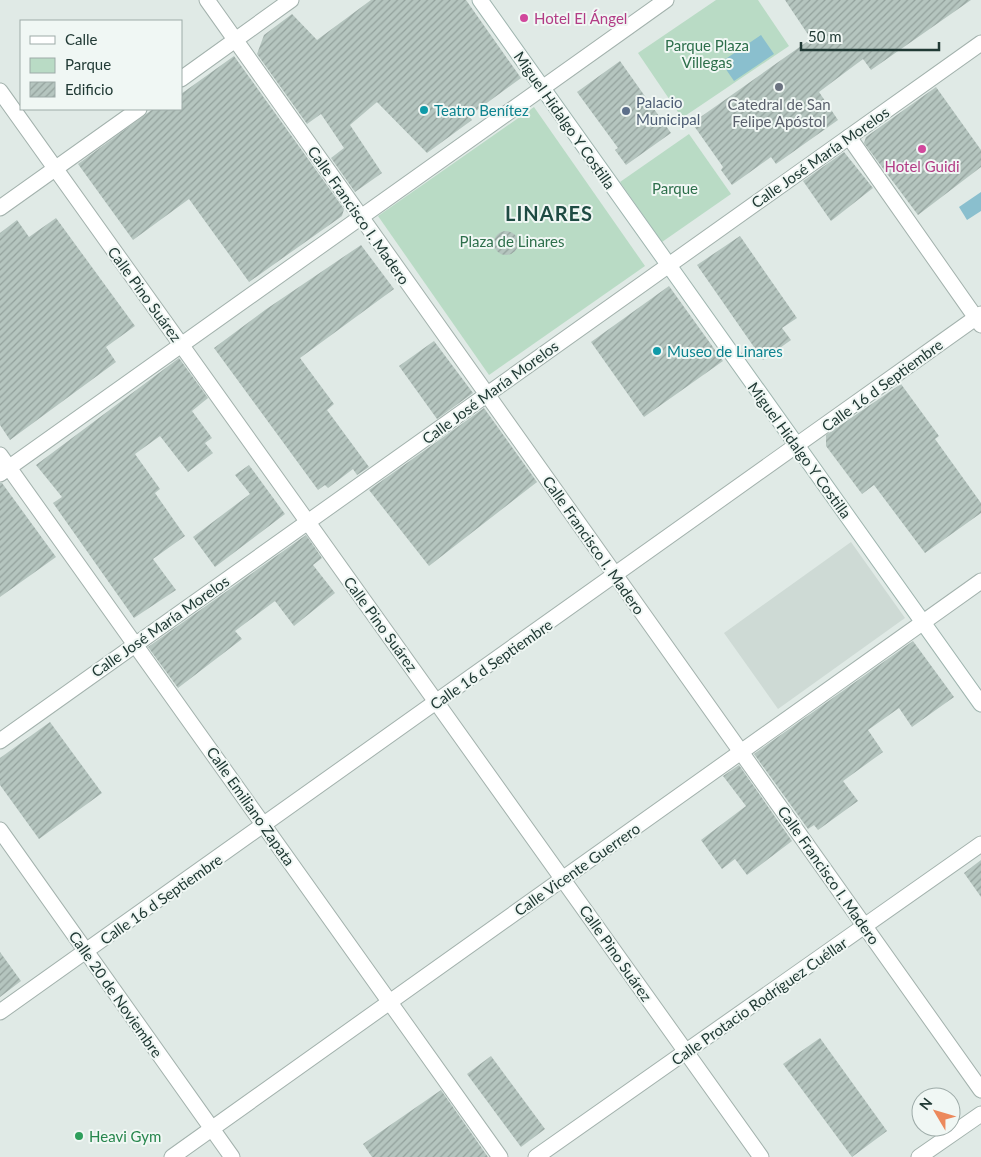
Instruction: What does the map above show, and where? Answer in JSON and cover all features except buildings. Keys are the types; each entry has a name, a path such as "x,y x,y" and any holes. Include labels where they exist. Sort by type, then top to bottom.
{"street":[{"name":"Calle Francisco I. Madero","path":"207,0 981,1090"},
{"path":"182,78 291,0"},
{"name":"Miguel Hidalgo Y Costilla","path":"480,0 981,704"},
{"path":"3,465 182,345 666,0"},
{"name":"Calle José María Morelos","path":"0,741 981,43"},
{"name":"Calle Pino Suárez","path":"0,91 761,1157"},
{"path":"0,208 138,110"},
{"path":"849,137 979,319"},
{"name":"Calle 16 d Septiembre","path":"0,1012 979,319"},
{"name":"Calle Emiliano Zapata","path":"3,465 265,825 389,1003 500,1157"},
{"name":"Calle Vicente Guerrero","path":"172,1157 981,581"},
{"name":"Calle 20 de Noviembre","path":"0,830 232,1157"},
{"name":"Calle Protacio Rodríguez Cuéllar","path":"536,1157 981,844"},
{"path":"920,1157 981,1114"}],"shaded area":[{"path":"851,542 905,618 778,709 724,633"}],"green space":[{"name":"Parque Plaza Villegas","path":"716,0 758,0 789,46 682,118 638,53"},
{"name":"Plaza de Linares","path":"534,107 645,266 489,375 378,216"},
{"name":"Parque","path":"689,134 731,194 662,242 620,182"}],"water":[{"path":"761,35 774,54 734,81 721,62"},
{"path":"981,192 981,211 967,220 959,207"}],"place":[{"name":"Hotel El Ángel","path":"524,18"},
{"name":"Catedral de San Felipe Apóstol","path":"779,87"},
{"name":"Teatro Benítez","path":"424,110"},
{"name":"Palacio Municipal","path":"626,111"},
{"name":"Hotel Guidi","path":"922,149"},
{"name":"Museo de Linares","path":"657,351"},
{"name":"Heavi Gym","path":"79,1136"}],"district":[{"name":"LINARES","path":"549,213"}]}
